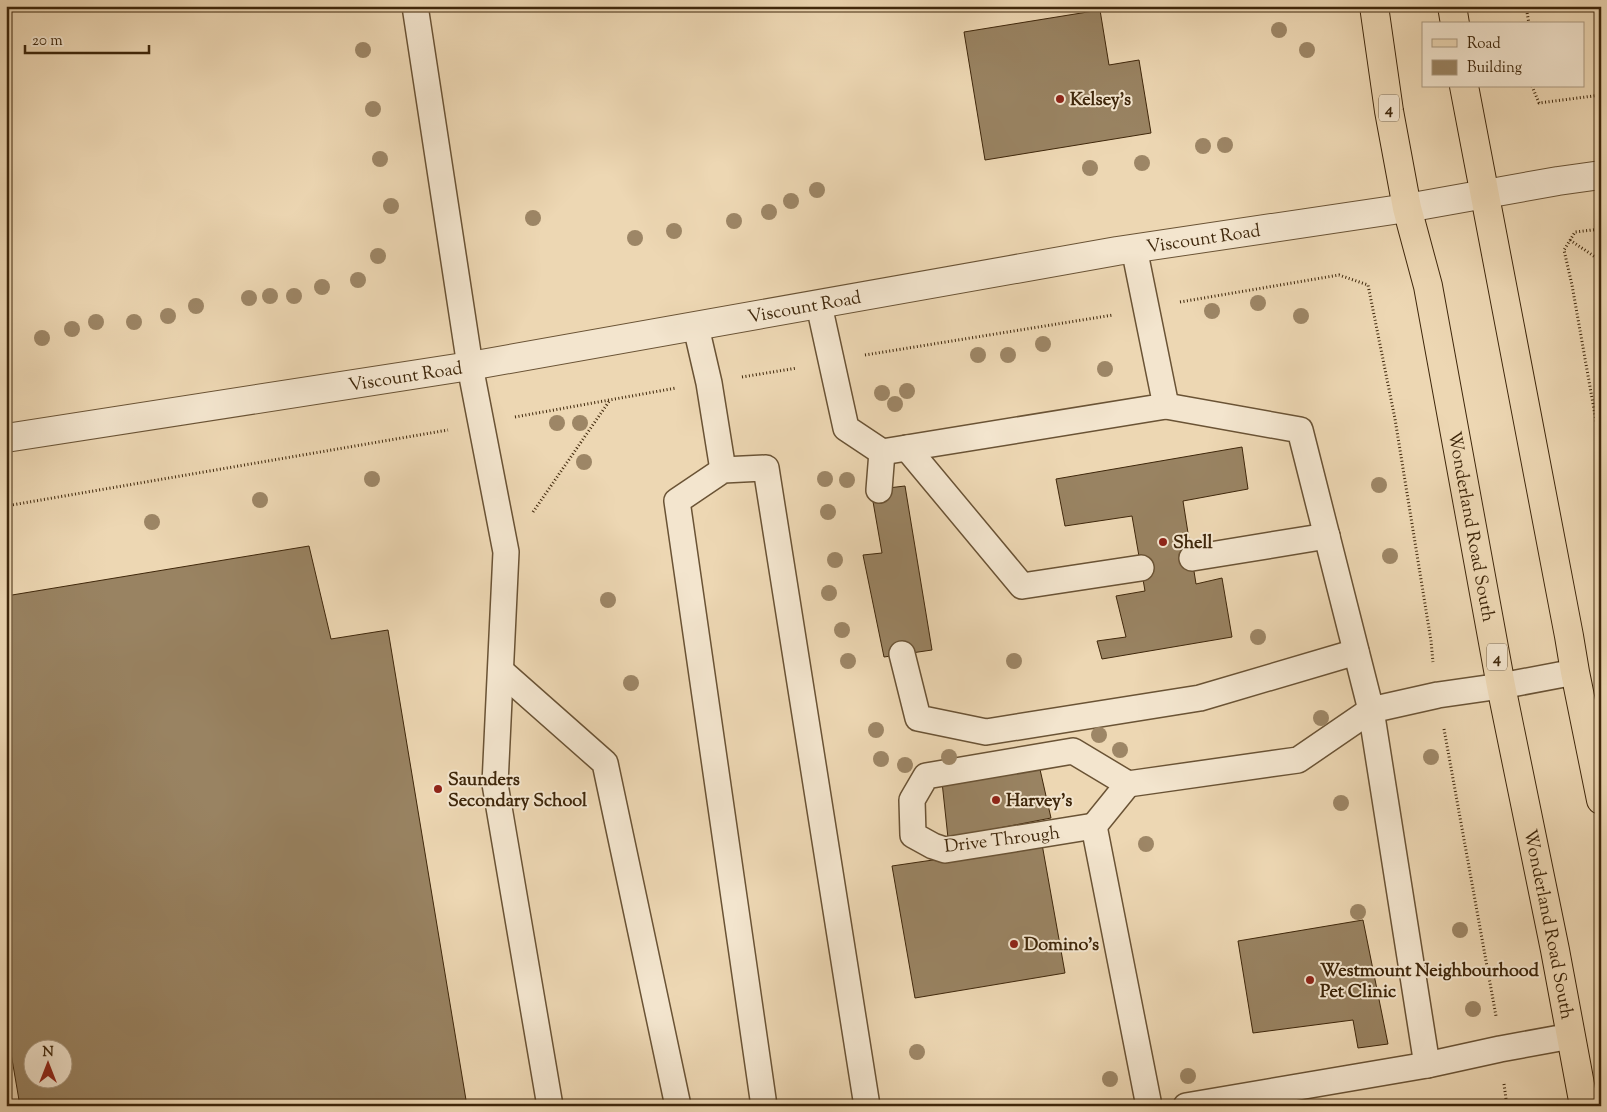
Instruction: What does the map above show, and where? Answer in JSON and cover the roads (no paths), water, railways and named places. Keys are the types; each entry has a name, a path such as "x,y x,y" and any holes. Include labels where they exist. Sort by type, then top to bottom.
{"main road":[{"name":"Wonderland Road South","path":"1374,6 1389,111 1407,208 1428,286 1501,686 1555,950 1584,1106"},
{"path":"1452,6 1455,22"},
{"path":"1464,88 1601,800"}],"street":[{"name":"Viscount Road","path":"6,438 470,366 1134,248 1407,208 1601,175"}],"lane":[{"path":"415,6 470,366 506,552 495,784 550,1106"},
{"path":"1134,248 1166,406"},
{"path":"819,304 846,428 882,452 1166,406 1300,430 1371,710 1427,1065"},
{"path":"696,326 709,383 724,470"},
{"path":"907,448 1022,586 1141,568"},
{"path":"878,490 882,452"},
{"path":"764,1106 677,500 724,470 766,468 867,1106"},
{"path":"1192,558 1327,536"},
{"path":"902,654 918,718 986,732 1200,698 1356,652"},
{"path":"501,671 605,763 678,1106"},
{"path":"1149,1106 1094,826 1128,784 1298,760 1371,710 1438,695 1501,686 1575,672"},
{"name":"Drive Through","path":"1094,826 945,850 913,835 912,800 926,776 1072,752 1128,784"},
{"path":"1186,1106 1427,1065 1500,1048 1571,1036"}],"place":[{"name":"Kelsey's","path":"1060,99"},
{"name":"Shell","path":"1163,542"},
{"name":"Saunders Secondary School","path":"438,789"},
{"name":"Harvey's","path":"996,800"},
{"name":"Domino's","path":"1014,944"},
{"name":"Westmount Neighbourhood Pet Clinic","path":"1310,980"}]}
